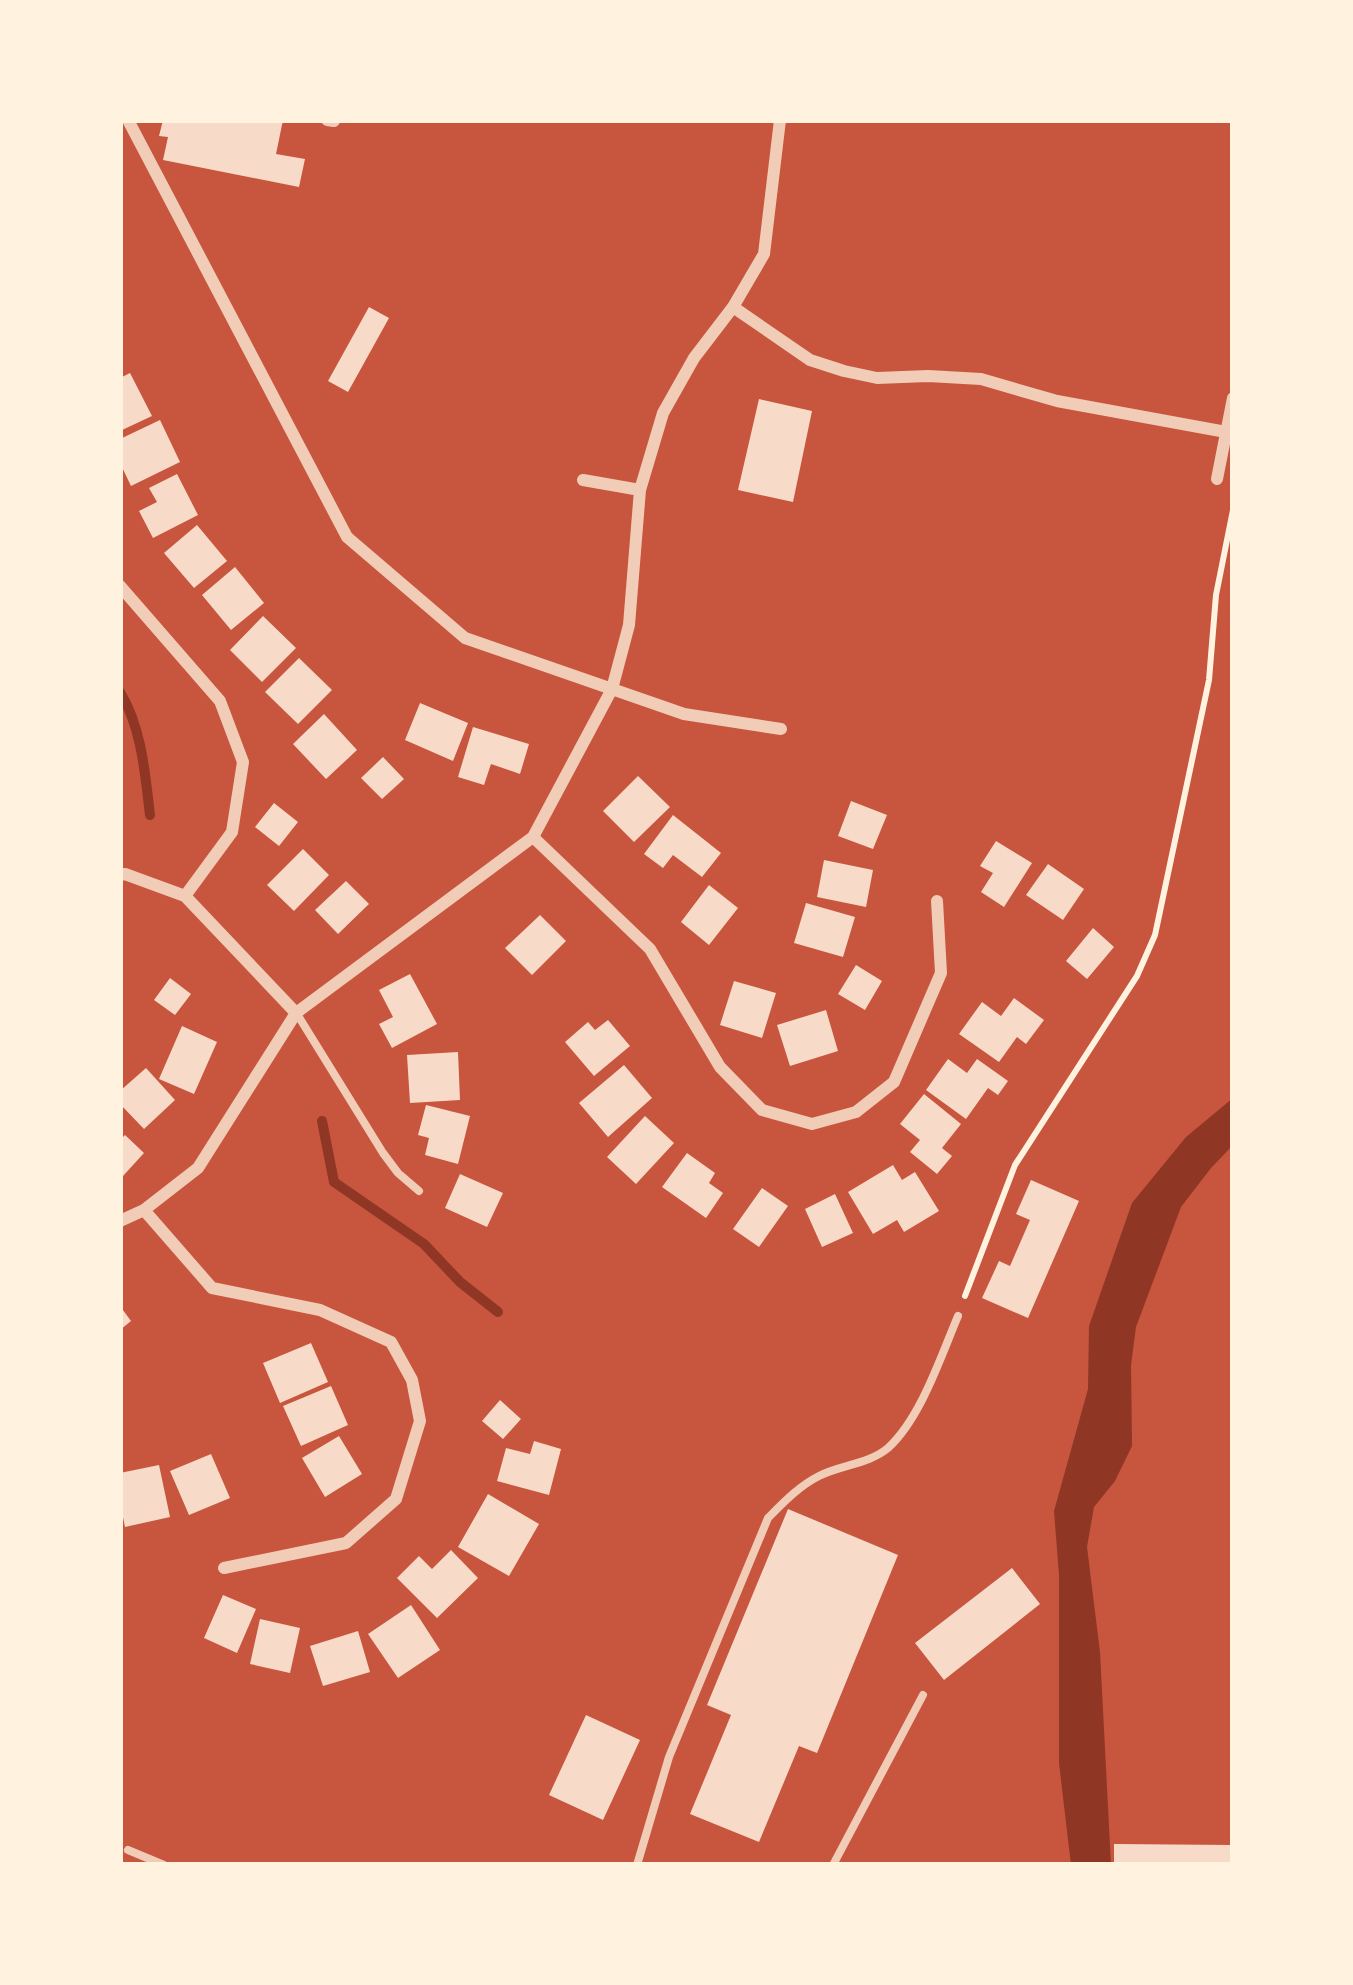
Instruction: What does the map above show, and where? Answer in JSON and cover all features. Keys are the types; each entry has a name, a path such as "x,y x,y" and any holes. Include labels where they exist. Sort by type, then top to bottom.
{"street":[{"path":"128,120 346,537 465,638 684,714 781,729"},
{"path":"120,1221 144,1210 199,1168 296,1013 533,837 612,689 629,626 640,490 663,412 764,254 780,120"},
{"path":"734,307 810,360 844,371 878,378 981,379 1057,401 1226,433"},
{"path":"1217,479 1233,398"},
{"path":"583,480 640,490"},
{"path":"120,586 220,700 243,762 232,832 185,896"},
{"path":"533,837 650,949 720,1067 748,1096 762,1110 812,1124 856,1112 894,1082 941,973 937,901"},
{"path":"120,875 185,896 296,1013"},
{"path":"144,1210 212,1288 320,1310 391,1342 412,1380 421,1421 396,1499 346,1543 224,1568"}],"lane":[{"path":"296,1013 383,1154 418,1191"},
{"path":"638,1865 669,1757 768,1518 816,1477 887,1449 925,1393 958,1316"},
{"path":"833,1865 923,1695"},
{"path":"128,1850 164,1865"}],"path":[{"path":"958,1316 1015,1165 1137,976 1155,935 1209,680 1216,595 1233,510"},
{"path":"1233,1474 1233,1495"}],"shaded area":[{"path":"1233,1098 1233,1145 1181,1207 1136,1327 1131,1365 1132,1446 1115,1481 1094,1507 1087,1547 1100,1652 1111,1865 1071,1865 1059,1763 1059,1575 1054,1511 1088,1389 1089,1326 1132,1203 1186,1137"}],"building":[{"path":"163,120 283,120 276,154 305,159 299,187 163,160 168,137 159,136"},
{"path":"369,307 389,318 348,392 328,381"},
{"path":"130,373 152,416 120,431 120,378"},
{"path":"759,399 812,411 793,502 738,490"},
{"path":"160,420 180,462 131,486 120,463 120,439"},
{"path":"177,474 198,515 153,538 139,511 157,502 149,488"},
{"path":"197,525 227,561 194,588 164,553"},
{"path":"235,567 264,603 231,630 202,595"},
{"path":"263,616 296,648 262,682 230,650"},
{"path":"299,658 332,690 298,724 265,692"},
{"path":"420,703 468,723 453,761 405,740"},
{"path":"324,714 357,750 326,779 293,744"},
{"path":"473,727 529,744 520,774 491,764 484,785 458,777"},
{"path":"383,757 404,779 382,799 361,778"},
{"path":"638,776 670,807 634,842 603,811"},
{"path":"851,801 887,815 873,849 838,836"},
{"path":"274,803 298,822 279,846 255,827"},
{"path":"673,815 721,853 702,877 673,855 663,868 644,854"},
{"path":"996,841 1032,863 1004,907 981,892 993,873 980,866"},
{"path":"303,849 329,875 294,911 267,885"},
{"path":"824,860 873,870 866,907 817,897"},
{"path":"1048,864 1084,889 1063,920 1026,895"},
{"path":"346,881 369,904 338,934 315,910"},
{"path":"709,885 738,908 709,945 681,922"},
{"path":"806,903 855,917 843,957 794,943"},
{"path":"540,915 566,941 532,975 505,948"},
{"path":"1093,928 1114,947 1087,979 1066,961"},
{"path":"856,965 882,981 865,1010 838,994"},
{"path":"410,974 437,1024 392,1048 379,1024 393,1017 379,990"},
{"path":"170,978 191,994 175,1015 154,1000"},
{"path":"734,981 776,993 762,1038 720,1025"},
{"path":"1014,998 1044,1020 1026,1044 1017,1037 999,1062 959,1034 982,1002 1001,1016"},
{"path":"826,1010 838,1051 790,1066 777,1025"},
{"path":"608,1020 630,1046 594,1076 565,1042 588,1022 595,1030"},
{"path":"182,1026 217,1042 194,1094 159,1079"},
{"path":"458,1052 460,1100 410,1103 407,1055"},
{"path":"948,1059 967,1073 977,1059 1008,1081 998,1095 988,1088 966,1119 926,1090"},
{"path":"624,1065 652,1098 608,1137 579,1103"},
{"path":"146,1068 175,1100 144,1129 120,1104 120,1091"},
{"path":"924,1094 961,1124 942,1148 952,1156 937,1174 910,1152 920,1140 900,1124"},
{"path":"426,1105 470,1116 458,1164 425,1155 429,1138 418,1135"},
{"path":"645,1116 674,1143 636,1184 607,1157"},
{"path":"125,1135 144,1153 123,1176 120,1140"},
{"path":"687,1153 715,1173 709,1183 723,1193 706,1218 662,1187"},
{"path":"893,1165 902,1180 915,1172 939,1211 904,1232 897,1220 873,1234 848,1192"},
{"path":"460,1174 503,1193 487,1227 445,1208"},
{"path":"1031,1180 1079,1201 1028,1318 982,1298 999,1261 1010,1266 1030,1220 1016,1214"},
{"path":"762,1188 788,1206 759,1247 733,1229"},
{"path":"835,1194 853,1233 822,1247 805,1209"},
{"path":"120,1306 131,1321 120,1330"},
{"path":"311,1343 328,1382 280,1403 263,1363"},
{"path":"331,1386 348,1425 301,1446 283,1406"},
{"path":"500,1400 521,1419 503,1439 482,1421"},
{"path":"339,1436 362,1474 325,1497 302,1458"},
{"path":"534,1441 561,1449 549,1495 497,1481 506,1448 530,1454"},
{"path":"211,1454 230,1498 189,1515 170,1471"},
{"path":"159,1465 170,1517 125,1527 120,1473"},
{"path":"488,1494 539,1524 509,1576 458,1547"},
{"path":"788,1509 898,1555 817,1753 799,1746 759,1842 690,1814 731,1715 707,1705"},
{"path":"451,1550 478,1578 437,1618 397,1578 419,1556 432,1569"},
{"path":"1012,1568 1040,1604 944,1680 915,1643"},
{"path":"223,1595 256,1609 237,1653 204,1638"},
{"path":"411,1605 440,1650 398,1678 368,1634"},
{"path":"260,1619 300,1628 290,1673 250,1664"},
{"path":"358,1631 370,1672 323,1686 310,1646"},
{"path":"586,1715 640,1740 603,1820 549,1795"},
{"path":"1114,1844 1233,1845 1233,1865 1114,1865"}],"waterway":[{"path":"120,692 138,736 150,815"},
{"path":"322,1121 334,1182 424,1244 460,1282 498,1312"}]}
